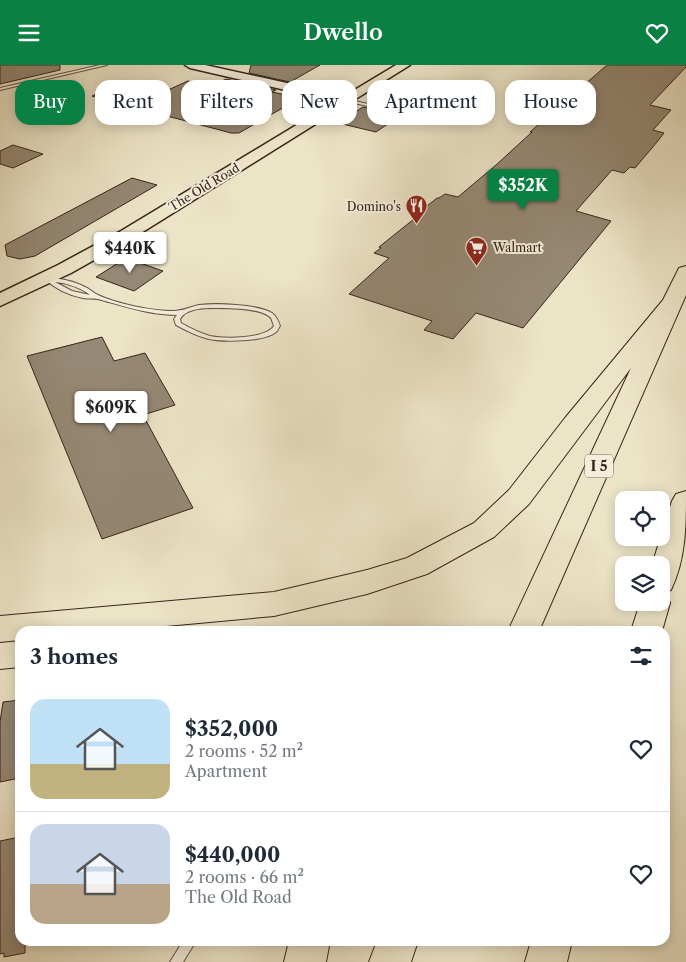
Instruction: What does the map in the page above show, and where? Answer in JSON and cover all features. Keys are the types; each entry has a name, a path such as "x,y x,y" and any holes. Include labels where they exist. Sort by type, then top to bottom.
{"highway":[{"name":"I 5","path":"526,626 686,272"},
{"path":"33,626 274,604 367,582 417,566 484,530 519,497 574,424 673,301"},
{"path":"669,556 686,501"},
{"path":"648,626 652,611"},
{"path":"0,629 15,628"},
{"path":"0,656 15,654"},
{"path":"304,962 309,946"},
{"path":"390,962 396,946"},
{"path":"546,962 551,946"}],"main road":[{"path":"190,65 282,84"},
{"path":"214,65 282,82"},
{"name":"The Old Road","path":"357,86 386,65"},
{"name":"The Old Road","path":"357,89 404,65"},
{"name":"The Old Road","path":"0,284 72,249 182,184 290,125"},
{"name":"The Old Road","path":"0,300 48,279 190,197 299,125"},
{"path":"0,310 48,279"}],"lane":[{"path":"0,89 106,65"},
{"path":"48,279 71,283 87,290 95,297"},
{"path":"48,279 61,290 83,297 95,297 152,311 181,313 187,309 203,306 238,308 270,314 276,319 277,324 268,335 236,339 215,339 198,334 178,324 177,319 181,313"},
{"path":"176,962 187,946"}],"building":[{"path":"0,65 60,65 60,70 0,84"},
{"path":"251,65 320,65 294,80 282,80 249,73"},
{"name":"Walmart","path":"607,65 686,65 650,105 671,110 653,130 664,133 635,168 630,167 624,173 612,170 576,211 611,221 523,328 476,313 453,339 424,330 432,321 349,294 389,258 374,253 381,248 379,247 424,211 422,210 437,198 445,194 458,197 496,165 538,125 596,125 596,80 590,80"},
{"path":"181,84 181,120 171,117 171,89"},
{"path":"272,92 282,94 282,108 272,114"},
{"path":"363,107 367,108 367,125 386,125 376,132 346,125 357,125 357,111"},
{"path":"201,125 253,125 239,133 231,133"},
{"path":"13,145 43,154 13,168 0,164 0,151"},
{"path":"132,178 157,185 35,256 20,259 7,256 5,245"},
{"path":"126,258 163,271 134,291 96,277"},
{"path":"102,337 114,361 145,353 175,405 143,415 193,508 102,539 27,356"},
{"path":"15,701 15,779 0,782 0,722 3,702"},
{"path":"15,838 15,946 25,946 25,953 4,957 4,953 0,954 0,841"}],"place":[{"name":"Domino's","path":"417,225"},
{"name":"Walmart","path":"477,266"}]}
